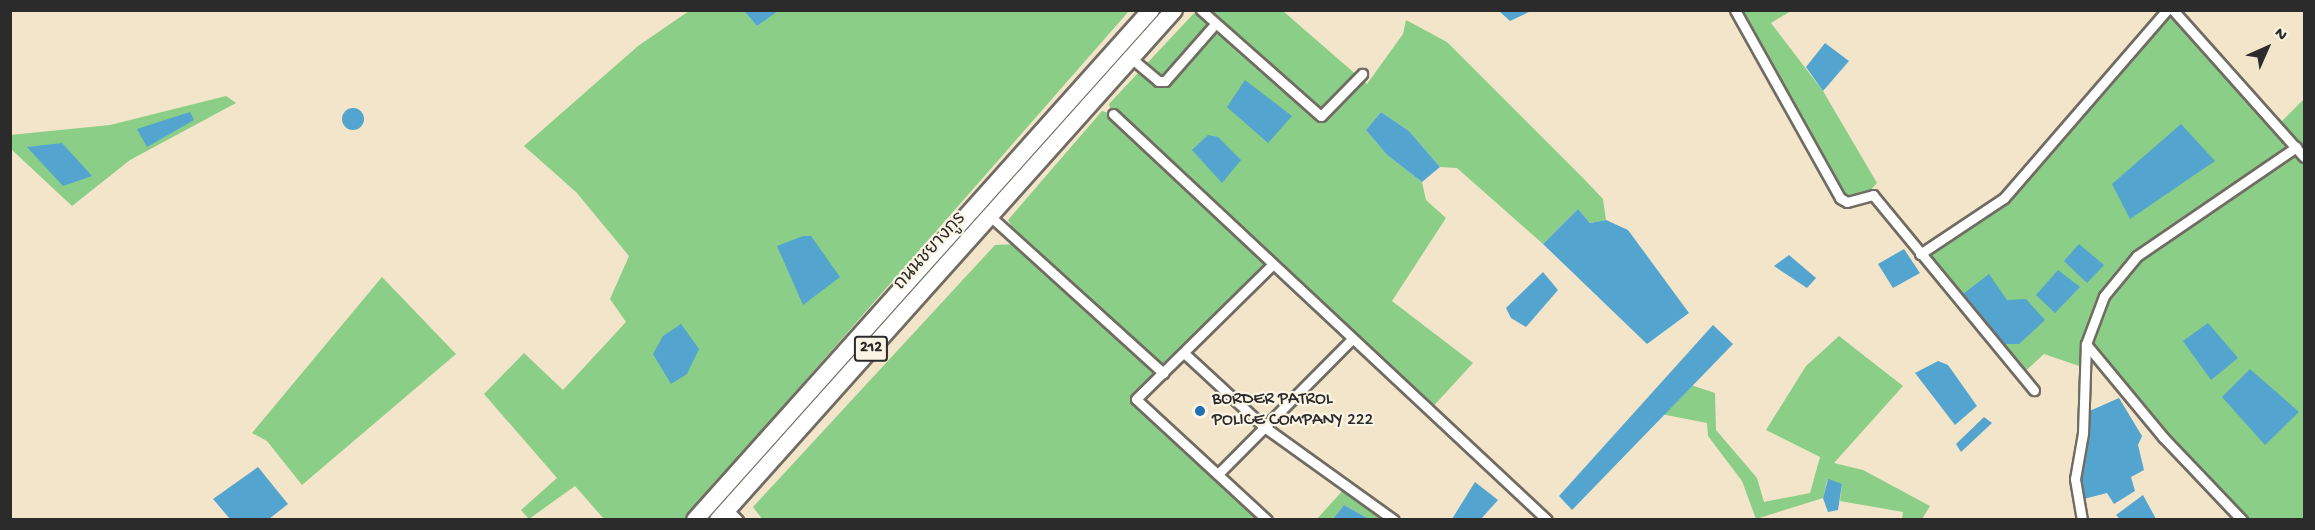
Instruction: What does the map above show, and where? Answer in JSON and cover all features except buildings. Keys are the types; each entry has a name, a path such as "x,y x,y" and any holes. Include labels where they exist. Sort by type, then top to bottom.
{"highway":[{"name":"ถนนชยางกูร","path":"728,516 990,216 1017,173 1151,10"},
{"name":"ถนนชยางกูร","path":"695,519 1017,173 1131,58 1174,10"}],"street":[{"path":"1202,10 1215,24 1321,116 1362,74"},
{"path":"1735,10 1840,198 1847,202 1873,195 2034,390"},
{"path":"1920,254 2004,198 2167,10"},
{"path":"2173,10 2304,157"},
{"path":"1131,58 1158,81 1165,81 1215,24"},
{"path":"1113,114 1547,519"},
{"path":"2082,519 2074,479 2085,413 2086,344 2104,297 2137,256 2295,147"},
{"path":"990,216 1163,373"},
{"path":"1267,519 1136,399 1273,264"},
{"path":"1218,474 1263,426 1352,339"},
{"path":"2086,344 2163,437 2242,519"},
{"path":"1184,353 1263,426 1394,519"}],"green space":[{"path":"778,10 1129,11 684,519 604,519 575,486 529,519 521,510 557,478 484,394 524,353 563,390 626,322 610,299 629,256 576,192 524,146 638,46 689,11 744,11 757,26"},
{"path":"1196,11 1283,11 1367,84 1403,34 1406,20 1447,42 1583,178 1603,199 1606,220 1590,223 1578,209 1543,244 1457,168 1440,167 1409,131 1381,112 1366,130 1387,155 1422,182 1426,200 1446,218 1392,301 1473,363 1429,411 1273,264 1136,399 1267,519 763,520 753,507 995,245 1021,244 1008,220 1102,111 1112,114 1109,104"},
{"path":"1735,11 1791,11 1771,23 1823,91 1877,183 1867,194 1847,202"},
{"path":"2167,11 2173,11 2277,126 2304,99 2304,519 2242,519 2086,344 2085,368 2044,354 2021,375 1920,254 1990,210"},
{"path":"226,96 236,103 130,160 72,206 11,149 10,135 110,125"},
{"path":"382,277 456,354 302,485 267,441 252,433"},
{"path":"1839,336 1903,386 1834,463 1863,470 1930,506 1922,519 1902,519 1903,512 1840,501 1842,484 1827,480 1823,498 1756,519 1742,481 1708,436 1707,423 1661,414 1691,385 1715,393 1716,430 1757,478 1764,502 1810,493 1820,457 1766,430 1806,366"},
{"path":"1345,488 1394,519 1369,519 1344,505 1333,519 1316,520"}],"water":[{"path":"1499,10 1531,11 1510,21"},
{"path":"744,11 778,11 757,26"},
{"path":"1825,43 1849,61 1823,91 1806,67"},
{"path":"1245,80 1292,116 1268,143 1227,107"},
{"path":"349,108 357,108 364,115 364,123 357,130 349,130 342,123 342,115"},
{"path":"190,112 194,120 147,147 137,129"},
{"path":"1381,112 1409,131 1440,167 1422,182 1387,155 1366,130"},
{"path":"2181,124 2215,161 2130,219 2112,184"},
{"path":"1208,135 1218,137 1241,160 1222,183 1192,150"},
{"path":"62,143 92,176 63,186 27,147"},
{"path":"1578,209 1590,223 1606,220 1628,230 1689,313 1647,344 1543,244"},
{"path":"803,236 811,236 840,277 803,305 777,246"},
{"path":"2079,244 2104,265 2087,283 2064,261"},
{"path":"1904,249 1920,273 1893,288 1878,264"},
{"path":"1789,255 1816,278 1807,288 1774,266"},
{"path":"2058,270 2080,287 2055,313 2036,295"},
{"path":"1543,272 1558,290 1526,327 1511,318 1506,308"},
{"path":"1989,274 2007,300 2026,299 2045,320 2019,344 2004,344 1963,294"},
{"path":"2208,323 2238,358 2211,380 2183,341"},
{"path":"681,324 699,349 687,374 671,384 653,354 663,336"},
{"path":"1713,325 1733,344 1572,510 1559,496"},
{"path":"1938,361 1948,365 1977,406 1955,425 1915,373"},
{"path":"2250,369 2299,412 2265,445 2222,397"},
{"path":"2119,398 2142,436 2138,445 2144,470 2131,477 2135,491 2114,504 2107,493 2076,501 2085,413"},
{"path":"1984,417 1992,423 1961,452 1956,444"},
{"path":"258,467 288,504 269,519 230,519 213,499"},
{"path":"1828,479 1842,484 1838,510 1828,512 1823,498"},
{"path":"1475,482 1498,500 1481,519 1452,519"},
{"path":"2143,495 2156,519 2120,519 2116,515"},
{"path":"1344,505 1369,519 1333,519"}],"place":[{"name":"BORDER PATROL POLICE COMPANY 222","path":"1200,411"}]}
